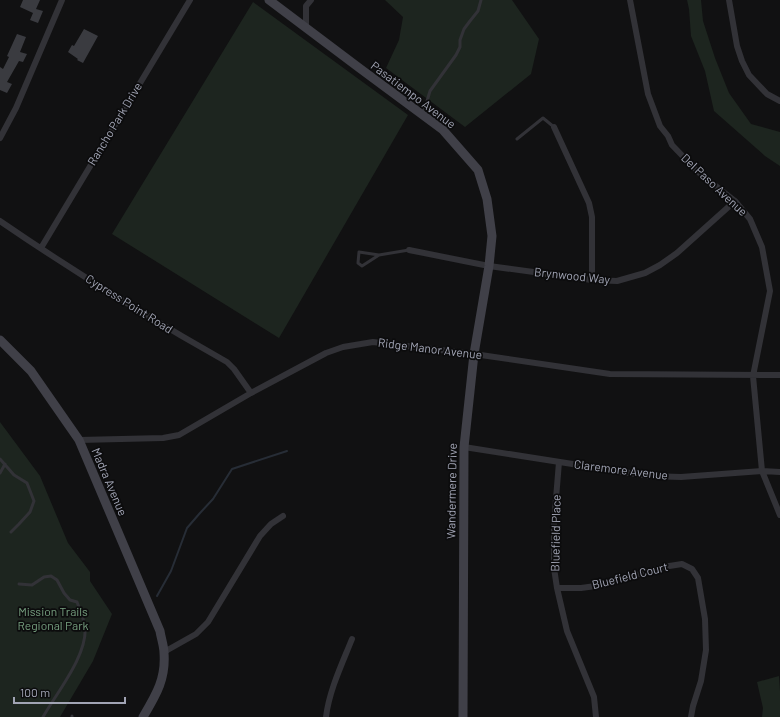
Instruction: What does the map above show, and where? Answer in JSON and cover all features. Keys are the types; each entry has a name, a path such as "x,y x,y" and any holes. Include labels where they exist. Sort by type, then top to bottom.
{"street":[{"path":"0,138 16,108 62,0"},
{"name":"Rancho Park Drive","path":"41,248 190,0"},
{"name":"Pasatiempo Avenue","path":"269,0 306,28 423,110 444,130 478,170 487,199 492,236 490,266"},
{"path":"306,28 306,6 311,0"},
{"name":"Del Paso Avenue","path":"630,0 648,94 660,126 668,136 672,146 698,172 735,201 750,219 762,247 770,290 753,376 762,471 780,515"},
{"path":"729,0 737,46 749,75 767,94 780,101"},
{"path":"554,127 589,203 592,218 592,280"},
{"name":"Brynwood Way","path":"409,250 490,266 592,280 617,281 645,274 660,265 677,253 735,201"},
{"name":"Cypress Point Road","path":"0,220 41,248 167,328 226,362 234,369 251,393"},
{"name":"Wandermere Drive","path":"463,717 464,447 474,354 490,266"},
{"name":"Madra Avenue","path":"0,340 31,371 79,440 160,631 164,652 164,674 156,696 143,717"},
{"name":"Ridge Manor Avenue","path":"79,440 163,438 179,435 251,393 326,353 343,347 373,342 474,354 610,374 780,375"},
{"name":"Claremore Avenue","path":"464,447 649,476 681,477 762,471 780,472"},
{"name":"Bluefield Place","path":"559,462 554,522 554,568 567,630 594,697 596,717"},
{"path":"164,652 202,629 208,622 260,536 271,524 284,516"},
{"name":"Bluefield Court","path":"558,588 581,588 603,585 664,567 682,564 692,569 698,578 705,619 706,650 701,681 691,717"},
{"path":"326,717 327,706 331,693 352,639"}],"lane":[{"path":"423,110 430,91 456,55 464,30 478,11 480,0"},
{"path":"518,139 543,118 554,127"},
{"path":"379,255 362,266 358,264 359,252 379,255 409,250"},
{"path":"0,459 14,475 27,483 34,501 30,512 11,532"},
{"path":"0,473 5,464"},
{"path":"19,584 32,585 44,577 51,576 57,580 64,593 70,600 76,602 82,614 85,627 82,648 78,661 43,717"}],"green space":[{"path":"385,0 512,0 539,39 531,74 465,127 386,68 399,40 403,17"},
{"path":"687,0 701,0 703,21 715,58 729,93 751,124 780,132 780,166 765,156 714,111 705,71 691,36"},
{"path":"253,2 408,115 279,338 112,234"},
{"name":"Mission Trails Regional Park","path":"0,422 40,476 68,543 90,572 90,581 112,614 93,661 60,717 0,717"},
{"path":"779,676 780,717 762,717 763,708 757,682"}],"building":[{"path":"23,0 40,0 36,9 43,11 38,23 30,20 33,13 20,7"},
{"path":"84,29 98,36 83,63 68,52 72,45 74,46"},
{"path":"17,34 26,37 20,52 27,54 23,62 19,61 7,82 12,84 7,93 0,90 0,67 3,69"}],"waterway":[{"path":"157,596 171,571 187,528 213,499 232,469 287,451"}]}
